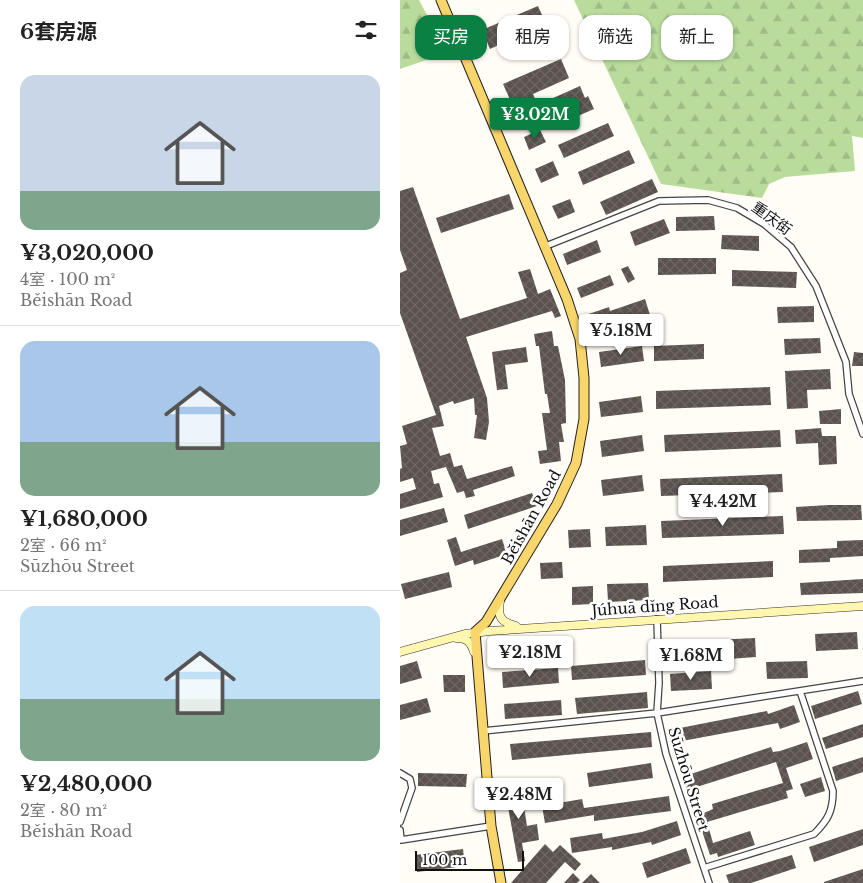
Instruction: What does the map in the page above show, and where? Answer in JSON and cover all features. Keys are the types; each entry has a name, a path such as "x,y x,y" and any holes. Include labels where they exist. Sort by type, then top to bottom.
{"main road":[{"name":"Běishān Road","path":"441,0 567,299 580,339 584,378 584,419 576,463 557,504 486,622 475,632"},
{"path":"475,632 491,826 501,883"}],"street":[{"name":"重庆街","path":"546,246 659,201 708,200 737,208 764,224 791,247 816,286 846,362 849,394 863,434"},
{"path":"500,598 498,612 500,618 505,623 523,628"},
{"name":"Júhuā dǐng Road","path":"400,652 475,632 863,606"},
{"name":"Sūzhōu Street","path":"657,619 659,683 657,713 666,754 709,883"},
{"path":"449,639 463,638 467,640 472,644 478,662"},
{"path":"483,731 657,713 863,681"},
{"path":"704,868 814,834 827,821 833,807 833,792 800,691"},
{"path":"400,773 410,779 412,788 400,822"},
{"path":"400,830 401,840 491,826"}],"green space":[{"path":"400,0 419,0 427,15 415,15 415,60 426,60 400,69"},
{"path":"574,0 863,0 863,138 852,136 855,171 785,177 769,184 762,198 661,184 602,60 651,60 651,15 581,15"}],"building":[{"path":"538,6 542,15 517,15"},
{"path":"497,24 497,46 490,49 487,42 487,28"},
{"path":"559,60 561,60 569,78 533,94 542,115 510,129 505,118 516,113 503,84"},
{"path":"580,86 585,98 588,96 594,109 550,128 544,115 556,110 551,99"},
{"path":"608,123 614,136 564,158 558,145"},
{"path":"540,130 546,142 529,150 524,137"},
{"path":"629,150 635,163 583,185 578,172"},
{"path":"553,161 559,175 541,183 535,169"},
{"path":"652,179 658,192 606,215 600,202"},
{"path":"413,187 460,319 527,298 518,272 530,269 538,294 550,289 561,316 555,318 552,311 466,337 487,398 489,422 486,440 474,438 477,415 475,415 474,398 454,404 453,401 439,406 444,426 432,428 440,456 450,453 454,467 462,465 467,479 512,466 515,476 473,490 475,496 466,498 464,491 457,493 446,467 431,471 434,484 439,483 443,497 400,509 400,494 416,489 413,478 400,482 400,469 402,468 400,446 407,444 402,426 436,415 400,313 400,273 407,270 400,250 400,191"},
{"path":"509,194 514,209 441,233 436,218"},
{"path":"570,199 575,212 558,219 552,206"},
{"path":"714,216 715,230 676,231 676,217"},
{"path":"664,219 670,233 635,246 630,232"},
{"path":"722,235 759,236 759,251 721,249"},
{"path":"597,240 601,252 567,265 563,254"},
{"path":"658,258 716,258 716,274 658,275"},
{"path":"628,266 635,279 628,283 621,269"},
{"path":"732,270 797,272 796,288 732,286"},
{"path":"610,275 614,285 581,298 577,288"},
{"path":"645,299 650,315 615,328 613,323 592,331 586,315 609,307 610,311"},
{"path":"814,306 814,322 778,323 777,307"},
{"path":"552,331 554,346 558,346 565,380 566,423 561,424 564,442 559,442 561,461 540,464 538,451 547,450 542,413 550,413 547,394 545,394 539,346 536,346 534,334"},
{"path":"820,338 821,353 785,355 784,339"},
{"path":"704,344 704,359 654,361 654,346"},
{"path":"642,346 644,361 601,367 599,352"},
{"path":"526,347 528,362 505,365 508,389 497,390 492,352"},
{"path":"854,352 863,353 863,366 852,366"},
{"path":"830,369 831,389 807,390 808,408 787,409 785,371"},
{"path":"770,387 771,405 656,409 656,391"},
{"path":"641,396 643,412 601,417 599,402"},
{"path":"841,409 841,424 820,424 819,411"},
{"path":"821,428 822,436 836,436 837,464 819,465 818,443 796,444 795,430"},
{"path":"780,430 781,447 665,452 664,435"},
{"path":"642,435 644,451 602,457 600,441"},
{"path":"782,474 783,492 661,496 660,479"},
{"path":"642,475 644,491 603,496 601,480"},
{"path":"532,493 537,506 468,529 464,515"},
{"path":"861,505 862,520 797,521 796,507"},
{"path":"444,508 448,522 400,536 400,520"},
{"path":"783,516 784,534 662,538 661,521"},
{"path":"646,525 647,545 606,546 605,527"},
{"path":"590,529 591,547 569,548 568,530"},
{"path":"456,537 461,552 502,539 507,554 474,565 473,560 455,566 447,540"},
{"path":"863,540 863,556 830,558 830,562 799,563 799,550 837,548 837,541"},
{"path":"773,561 773,577 663,582 663,566"},
{"path":"562,562 563,578 541,579 540,563"},
{"path":"449,572 452,587 405,599 401,584"},
{"path":"863,579 863,593 801,595 800,583"},
{"path":"648,583 649,600 608,602 607,584"},
{"path":"593,586 593,604 572,605 572,587"},
{"path":"857,632 858,649 816,651 815,634"},
{"path":"755,638 756,657 715,660 714,640"},
{"path":"645,660 646,675 572,680 571,666"},
{"path":"417,661 422,678 400,684 400,666"},
{"path":"807,661 808,678 767,679 766,662"},
{"path":"558,668 559,683 503,688 502,672"},
{"path":"711,671 712,689 671,691 670,674"},
{"path":"443,675 465,675 465,692 444,692"},
{"path":"858,691 862,704 815,719 811,706"},
{"path":"647,692 648,708 577,714 575,698"},
{"path":"427,698 431,712 400,720 400,705"},
{"path":"561,700 562,715 505,719 504,704"},
{"path":"794,705 800,722 780,729 778,723 677,742 675,729 767,711 768,714"},
{"path":"863,724 863,737 826,749 822,738"},
{"path":"651,732 652,747 512,760 510,744"},
{"path":"807,742 813,759 786,768 793,789 786,791 788,798 707,822 713,843 750,831 755,845 718,857 717,853 710,855 697,816 713,809 712,804 783,783 776,762 687,790 682,777 771,747 773,752"},
{"path":"863,757 863,772 836,781 832,767"},
{"path":"651,763 653,778 589,787 587,773"},
{"path":"418,773 467,774 466,787 418,786"},
{"path":"821,777 825,791 805,797 800,784"},
{"path":"520,782 527,826 537,824 539,840 522,843 525,861 518,862 504,785"},
{"path":"669,796 671,811 594,821 594,815 545,823 542,806 582,799 584,808"},
{"path":"677,821 681,835 652,845 651,842 612,850 612,847 572,853 570,838 602,833 603,839 642,832"},
{"path":"863,829 863,845 814,862 809,847"},
{"path":"545,844 553,852 560,845 581,864 575,871 565,862 546,883 511,883"},
{"path":"686,848 691,863 647,878 642,863"},
{"path":"463,849 465,866 417,872 415,855"},
{"path":"792,855 796,868 751,883 729,883 726,875"},
{"path":"863,869 863,883 824,883 824,882"},
{"path":"573,873 580,880 577,883 564,883"},
{"path":"591,874 600,883 582,883"}]}
